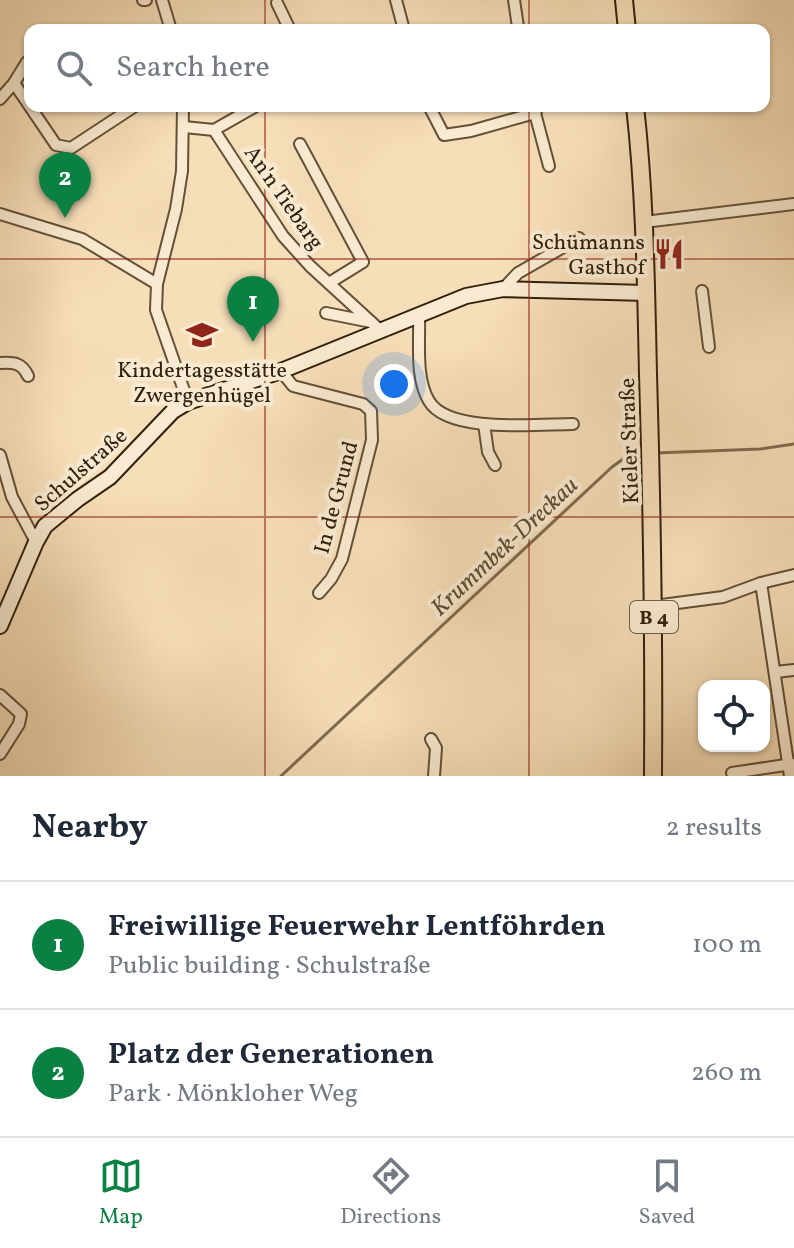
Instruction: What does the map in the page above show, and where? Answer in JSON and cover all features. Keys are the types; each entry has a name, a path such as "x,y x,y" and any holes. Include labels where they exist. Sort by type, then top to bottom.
{"main road":[{"path":"624,0 626,24"},
{"name":"Kieler Straße","path":"635,112 646,293 654,606 653,776"}],"street":[{"path":"162,0 169,24"},
{"path":"396,0 399,24"},
{"path":"514,0 515,24"},
{"path":"275,1 287,24"},
{"path":"0,99 24,67"},
{"path":"14,83 24,98"},
{"path":"34,112 56,145 71,148 124,112"},
{"path":"183,112 176,209 157,284 156,310 188,402"},
{"path":"184,127 214,130 246,112"},
{"path":"432,112 444,135 471,131 527,112"},
{"path":"537,112 549,166"},
{"name":"An'n Tiebarg","path":"214,130 283,236 310,266 377,326"},
{"name":"An'n Tiebarg","path":"300,144 363,262 329,283"},
{"path":"644,222 794,204"},
{"path":"0,214 82,239 157,284"},
{"name":"Schulstraße","path":"503,289 518,273 579,238"},
{"name":"Schulstraße","path":"0,626 36,542 58,514 110,477 173,411 188,402 281,371 377,326 419,315 466,296 503,289 646,293"},
{"path":"702,291 709,347"},
{"path":"326,313 377,326"},
{"path":"419,315 421,377 429,403 442,413 460,421 484,424 573,424"},
{"path":"0,363 18,364 28,376"},
{"name":"In de Grund","path":"281,371 293,386 363,404 371,411 372,440 342,559 319,593"},
{"path":"484,424 488,452 495,465"},
{"path":"0,455 12,497 36,542"},
{"path":"0,500 12,497"},
{"path":"654,606 723,597 794,575"},
{"path":"732,773 790,768 761,583"},
{"path":"775,672 794,670"},
{"path":"0,695 21,714 19,724 0,754"},
{"path":"431,739 436,748 434,776"}],"waterway":[{"name":"Krummbek-Dreckau","path":"655,453 760,449 794,444"},
{"name":"Krummbek-Dreckau","path":"281,776 612,467 630,454 644,454"}],"place":[{"name":"Platz der Generationen","path":"65,218"},
{"name":"Schümanns Gasthof","path":"669,254"},
{"name":"Kindertagesstätte Zwergenhügel","path":"202,335"},
{"name":"Freiwillige Feuerwehr Lentföhrden","path":"253,342"}]}
